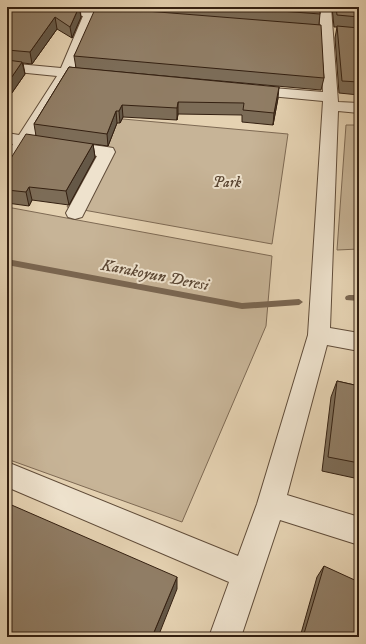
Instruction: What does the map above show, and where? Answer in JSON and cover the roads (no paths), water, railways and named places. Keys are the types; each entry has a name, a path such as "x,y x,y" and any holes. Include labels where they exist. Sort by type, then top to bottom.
{"street":[{"path":"225,637 271,504 319,335 330,102 325,31 325,7"},
{"path":"7,8 93,10 135,16"},
{"path":"7,167 66,72 93,10"},
{"path":"7,67 105,76"},
{"path":"237,88 330,102 359,108"},
{"path":"7,138 107,152 75,213"},
{"path":"319,335 359,342"},
{"path":"7,474 246,574"},
{"path":"271,504 359,531"}],"waterway":[{"name":"Karakoyun Deresi","path":"7,262 242,306 299,302"},
{"name":"Karakoyun Deresi","path":"349,298 359,298"}],"park label":[{"name":"Park","path":"227,182"}]}
